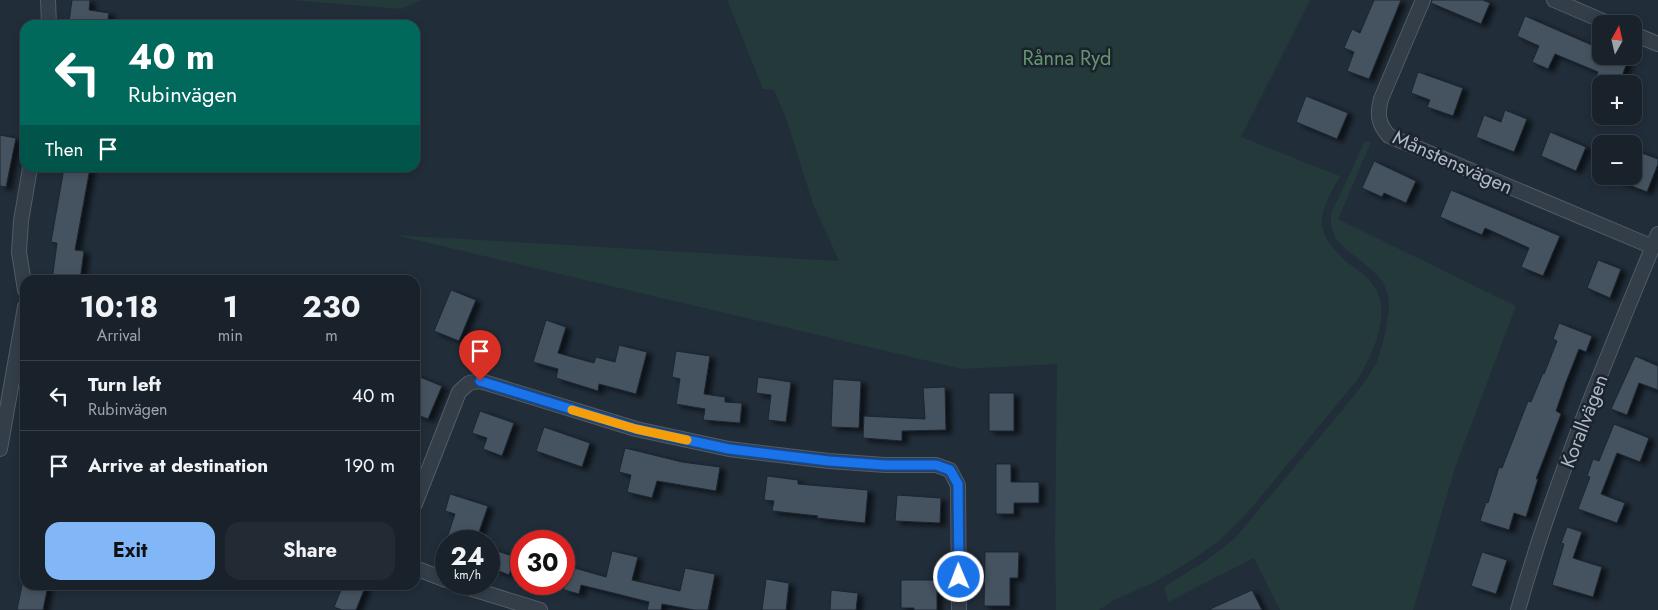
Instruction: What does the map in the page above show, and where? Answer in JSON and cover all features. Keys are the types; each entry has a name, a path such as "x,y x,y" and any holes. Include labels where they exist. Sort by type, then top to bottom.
{"street":[{"path":"48,0 49,20"},
{"name":"Månstensvägen","path":"1423,0 1378,110 1379,120 1385,132 1389,136 1655,240"},
{"path":"1554,0 1592,16"},
{"path":"1642,37 1658,44"},
{"path":"23,275 20,244 21,221 29,172"},
{"name":"Korallvägen","path":"1518,610 1542,531 1592,397 1655,240"},
{"path":"0,449 20,335"},
{"path":"420,491 459,392 468,383 480,381 636,429 729,449 829,461 885,465 936,465 950,470 958,484 959,610"},
{"path":"420,570 435,576"},
{"path":"492,595 540,610"}],"green space":[{"path":"288,0 421,0 401,9"},
{"name":"Rånna Ryd","path":"727,0 1310,0 1241,137 1340,176 1323,213 1322,226 1329,242 1336,251 1348,263 1360,271 1376,289 1381,311 1381,323 1374,347 1358,379 1249,511 1220,540 1192,560 1155,582 1112,601 1099,610 1056,610 1057,364 962,369 395,235 839,261 813,204 786,118 774,90 763,89"},
{"path":"1371,142 1338,219 1516,306 1456,465 1413,610 1280,610 1254,558 1168,602 1164,587 1207,560 1235,538 1364,383 1377,362 1389,310 1388,295 1383,282 1372,270 1335,238 1331,226 1331,214 1364,143"}],"building":[{"path":"72,0 90,0 89,10 109,13 108,20 69,20"},
{"path":"1374,0 1401,0 1369,79 1347,71 1354,52 1344,48 1352,29 1360,33"},
{"path":"1432,0 1483,0 1490,3 1481,24 1431,3"},
{"path":"1525,16 1592,45 1592,65 1626,65 1622,75 1597,75 1598,72 1555,54 1548,69 1532,62 1539,46 1517,36"},
{"path":"1418,72 1463,88 1453,116 1427,107 1430,100 1411,93"},
{"path":"1306,96 1348,113 1337,139 1296,122"},
{"path":"1505,110 1527,119 1514,152 1476,137 1484,115 1501,122"},
{"path":"1550,132 1586,147 1576,171 1541,156"},
{"path":"0,135 16,138 6,187 0,186"},
{"path":"1642,153 1658,159 1658,164 1647,192 1629,185 1642,185"},
{"path":"1374,161 1416,181 1406,203 1384,193 1382,197 1362,188"},
{"path":"63,172 89,172 75,250 84,251 81,275 53,275 57,243 51,242"},
{"path":"1451,190 1560,236 1543,276 1521,267 1529,248 1485,228 1482,235 1440,217"},
{"path":"1598,260 1621,269 1610,298 1587,288"},
{"path":"451,290 476,300 459,341 434,331"},
{"path":"546,320 566,327 558,353 594,363 596,357 615,362 619,345 647,352 636,394 599,384 598,391 556,378 558,369 533,362"},
{"path":"1559,323 1592,336 1586,352 1579,349 1566,382 1556,411 1561,414 1536,479 1538,479 1526,517 1514,513 1509,530 1480,521 1486,502 1488,503 1499,467 1502,468 1528,401 1531,402 1544,374 1557,341 1553,339"},
{"path":"676,351 710,356 704,394 725,397 725,402 742,403 740,423 703,420 705,409 676,404 680,379 672,377"},
{"path":"1635,356 1658,366 1658,390 1639,383 1627,415 1611,409"},
{"path":"420,377 442,386 428,419 420,416"},
{"path":"758,377 791,382 786,422 768,420 771,395 756,393"},
{"path":"833,379 861,381 859,428 831,427"},
{"path":"945,387 946,430 902,431 902,441 863,438 864,416 925,419 923,388"},
{"path":"989,393 1014,393 1014,431 989,431"},
{"path":"480,411 514,423 502,456 483,449 487,438 472,433"},
{"path":"1614,424 1649,438 1640,462 1617,453 1601,494 1625,503 1617,523 1578,509 1590,477 1587,476 1593,459 1599,461"},
{"path":"544,427 590,443 582,467 536,451"},
{"path":"625,448 682,462 720,467 716,491 657,481 652,498 627,492 631,475 619,472"},
{"path":"996,464 1011,464 1011,482 1039,482 1039,503 1014,503 1014,514 996,514"},
{"path":"767,476 798,480 798,484 868,490 865,523 772,511 774,501 764,500"},
{"path":"450,494 488,506 480,530 450,530 455,514 445,511"},
{"path":"897,495 941,498 940,523 895,521"},
{"path":"1567,527 1582,532 1573,558 1602,567 1593,597 1552,585 1564,544 1561,543"},
{"path":"612,551 638,557 632,580 680,591 685,568 715,574 708,610 694,610 662,604 661,610 647,610 649,602 581,585 579,594 575,593 575,568 606,577"},
{"path":"500,552 510,555 509,575 500,571"},
{"path":"985,552 1019,552 1018,578 1010,578 1010,606 984,606"},
{"path":"1482,552 1507,560 1496,594 1471,586"},
{"path":"766,579 789,583 786,610 762,610"},
{"path":"901,580 937,580 937,610 901,608"},
{"path":"21,590 47,590 43,610 17,610"},
{"path":"341,590 364,590 356,610 342,610 334,607"},
{"path":"831,590 858,593 856,610 830,610"},
{"path":"1252,590 1262,610 1208,610"}],"slow traffic":[{"path":"572,410 636,429 687,440"}],"route":[{"path":"480,381 636,429 729,449 829,461 885,465 936,465 950,470 958,484 959,577"}]}
